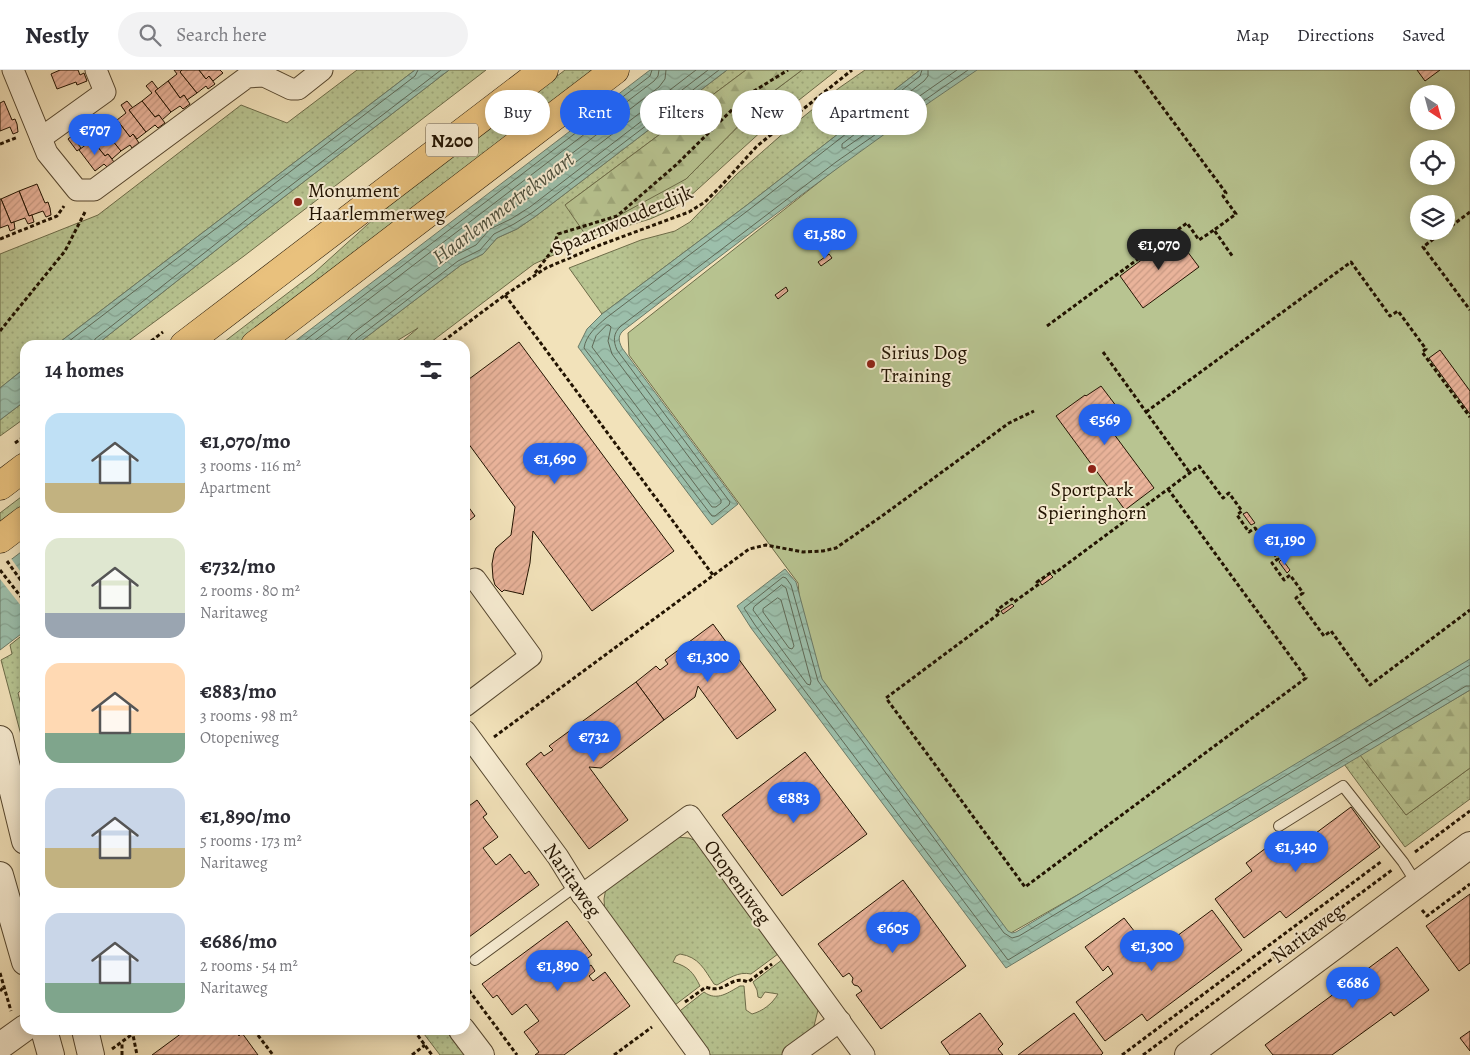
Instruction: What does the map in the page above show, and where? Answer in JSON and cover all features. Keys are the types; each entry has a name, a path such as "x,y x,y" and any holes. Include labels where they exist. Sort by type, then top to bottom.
{"main road":[{"name":"N200","path":"191,340 544,70"},
{"name":"N200","path":"262,340 615,70"},
{"path":"0,486 20,471"},
{"path":"0,546 20,525"}],"street":[{"path":"13,70 47,153 85,190 247,77 264,73 290,89 298,89 322,70"},
{"path":"41,138 105,92 96,70"},
{"path":"470,702 532,656 475,579"},
{"name":"Naritaweg","path":"470,738 699,1055"},
{"path":"0,739 20,821"},
{"name":"Otopeniweg","path":"579,890 690,816 864,1055"},
{"name":"Naritaweg","path":"1188,1055 1419,897 1470,845"},
{"path":"0,875 20,945"},
{"path":"794,1055 840,1021"},
{"path":"0,1046 20,1032"},
{"path":"45,1035 51,1055"},
{"path":"88,1035 99,1054"},
{"path":"466,1035 481,1055"}],"lane":[{"path":"1279,826 1343,786 1403,862 1419,897"},
{"path":"475,960 579,890"}],"path":[{"path":"533,276 551,252 558,234 617,216 677,164 746,96 788,70"},
{"name":"Spaarnwouderdijk","path":"445,340 505,295 546,268 600,245 689,212 705,202 722,186 757,146 852,70"},
{"path":"1047,326 1187,223 1199,240 1236,214 1223,196 1226,193 1135,70"},
{"path":"0,239 57,216 85,190"},
{"path":"0,331 65,251 85,212 85,190"},
{"path":"1455,223 1470,212"},
{"path":"1214,230 1233,257"},
{"path":"1432,240 1423,247 1470,310"},
{"path":"1146,412 1351,262 1390,316 1398,311 1426,349 1422,352 1470,418"},
{"path":"505,295 713,575"},
{"path":"1103,352 1190,473"},
{"path":"478,748 749,549 766,545 803,552 836,548 1009,423 1034,411"},
{"path":"1168,490 1306,678 1025,887 886,698 1000,614 997,610 1012,599 1014,602 1053,571 1055,573 1200,466 1223,498 1229,493 1242,511 1237,515 1249,532 1255,528 1278,560 1272,564 1284,580 1290,575 1303,593 1296,598 1324,636 1331,631 1370,685 1470,610"},
{"path":"0,546 20,578"},
{"path":"0,570 20,596"},
{"name":"Naritaweg","path":"1143,1055 1470,811"},
{"path":"1122,1055 1395,852"},
{"path":"1419,897 1427,916 1470,884"},
{"path":"614,1055 706,987 713,990 736,980 742,979 748,982 789,951"},
{"path":"0,973 4,987 0,991"},
{"path":"470,992 517,1055"},
{"path":"99,1054 122,1042 130,1035"},
{"path":"134,1035 137,1055"},
{"path":"258,1035 273,1055"},
{"path":"418,1035 432,1055"},
{"path":"122,1042 122,1055"},
{"path":"412,1055 425,1045"}],"green space":[{"path":"357,70 415,70 63,340 20,340 20,372 0,388 0,254 98,215 241,105 287,123"},
{"path":"449,70 486,70 244,256 130,340 102,340"},
{"path":"565,70 596,70 570,90 560,90 560,98 550,105 550,90 539,90"},
{"path":"727,70 746,70 719,90 701,90"},
{"path":"746,70 802,70 775,90 732,90 732,132 686,179 585,234 565,205 659,135 722,135 722,90 719,90"},
{"path":"802,70 837,70 802,98 802,90 775,90"},
{"path":"865,70 920,70 894,90 837,90"},
{"name":"Sportpark Spieringhorn","path":"961,70 1470,70 1470,671 1009,934 807,679 798,583 629,355 628,333 879,135 927,135 927,97"},
{"path":"812,110 812,135 837,135 602,314 569,268 641,240 675,231 690,222 737,174 781,135 802,135 802,118"},
{"path":"485,131 485,135 511,135 244,340 227,340 314,273 388,206"},
{"path":"732,132 732,135 757,135 687,199 673,209 650,219 597,235 534,264 434,340 404,340 418,328 398,340 363,340 461,265 483,254 497,238 517,229 642,135 659,135 565,205 686,179"},
{"path":"20,405 20,422 0,436 0,420"},
{"path":"20,498 20,511 0,526 0,513"},
{"path":"20,637 20,691 18,693 20,701 20,731 1,660 12,654 10,645"},
{"path":"1470,690 1470,768 1406,815 1360,755"},
{"path":"1361,754 1406,815 1470,768 1470,799 1405,847 1344,764"},
{"path":"675,837 689,838 701,843 782,951 751,974 737,975 717,985 714,984 704,969 692,958 680,954 676,956 673,962 690,971 700,986 671,1008 605,914 604,899 606,888"},
{"path":"787,956 812,991 818,1010 814,1026 808,1038 785,1055 708,1055 676,1014 704,992 709,995 718,996 740,986 744,986 746,1010 752,1014 760,1011 770,1004 778,994 765,992 761,998 758,997 753,982"},
{"path":"425,1035 450,1035 465,1055 440,1055"}],"water":[{"path":"415,70 449,70 102,340 63,340"},
{"name":"Haarlemmertrekvaart","path":"650,70 727,70 701,90 640,90 640,135 642,135 536,216 517,229 497,238 483,254 461,265 363,340 297,340 565,135 630,135 630,90 624,90"},
{"path":"920,70 977,70 927,104 927,90 894,90"},
{"path":"837,135 883,135 624,330 620,336 619,340 622,348 738,504 712,525 578,347 587,329 602,314"},
{"path":"20,372 20,405 0,420 0,388"},
{"path":"20,553 20,635 0,650 0,568"},
{"path":"785,569 796,582 822,679 1008,931 1012,933 1470,659 1470,690 1006,968 751,628 737,606"}],"pier":[{"path":"10,557 20,571 20,605 0,579 0,565"}],"building":[{"path":"60,70 78,70 80,75 84,73 87,81 77,85 76,82 57,89 51,74"},
{"path":"174,70 182,70 180,72 197,93 187,100 184,95 180,98 168,81 177,74"},
{"path":"182,70 199,70 206,79 209,76 215,84 208,89 206,86 197,93 180,72"},
{"path":"199,70 220,70 223,73 213,81 209,76 206,79"},
{"path":"1417,70 1440,70 1425,81"},
{"path":"152,81 158,89 155,91 171,112 162,120 159,115 155,117 142,101 152,93 146,86"},
{"path":"168,81 180,98 184,95 190,104 183,109 180,106 171,112 155,91"},
{"path":"4,101 12,120 15,119 17,124 18,132 13,134 10,127 0,131 0,103"},
{"path":"127,101 133,108 129,110 146,132 137,139 133,134 130,137 117,120 126,113 121,105"},
{"path":"142,101 155,117 159,115 165,123 158,128 155,125 146,132 129,110"},
{"path":"102,120 107,128 104,130 121,151 112,159 108,154 105,156 92,140 101,132 96,125"},
{"path":"117,120 130,137 133,134 139,143 132,148 130,145 121,151 104,130"},
{"path":"72,136 81,148 77,151 68,139"},
{"path":"92,140 105,156 108,154 114,162 107,167 104,164 95,171 79,150"},
{"path":"37,184 45,203 48,202 50,208 51,215 46,217 43,211 29,216 19,191"},
{"path":"19,191 29,216 32,215 34,222 28,224 25,218 11,223 1,199"},
{"path":"0,199 11,223 14,222 15,229 10,231 8,225 0,228"},
{"path":"1175,235 1199,267 1143,308 1120,276"},
{"path":"829,254 832,258 821,266 818,262"},
{"path":"786,287 788,291 778,299 775,295"},
{"path":"519,342 674,551 592,611 533,531 530,563 523,595 504,590 502,592 495,585 492,564 496,548 511,535 515,507 470,446 470,378"},
{"path":"1440,350 1470,391 1470,414 1429,358"},
{"path":"1101,386 1120,411 1105,422 1154,488 1125,510 1056,416"},
{"path":"470,509 475,516 470,520"},
{"path":"1247,512 1255,523 1251,525 1243,514"},
{"path":"1282,559 1290,570 1287,573 1279,562"},
{"path":"1050,574 1053,577 1042,585 1040,582"},
{"path":"1012,604 1014,606 1003,614 1001,611"},
{"path":"713,624 776,710 737,739 698,686 695,697 664,720 636,682 656,666 660,670 668,664 665,660"},
{"path":"636,682 664,720 601,768 589,767 628,820 589,849 526,764 541,752 544,756 553,750 549,746"},
{"path":"805,752 867,834 782,896 722,815"},
{"path":"477,800 487,814 483,817 498,837 483,848 496,865 510,854 525,874 529,871 539,885 470,936 470,805"},
{"path":"1351,807 1380,847 1286,918 1280,911 1244,938 1215,899 1252,871 1246,863 1274,842 1285,856"},
{"path":"903,880 966,966 881,1029 856,995 862,991 858,986 854,985 852,982 853,978 849,973 843,977 818,944"},
{"path":"1470,894 1470,963 1459,971 1426,926"},
{"path":"1212,910 1242,950 1147,1021 1142,1014 1105,1041 1076,1002 1113,974 1108,966 1103,971 1085,947 1124,918 1142,941 1136,945 1146,959"},
{"path":"567,921 592,955 580,964 584,969 591,965 595,971 589,976 593,981 605,972 630,1006 564,1055 535,1055 539,1052 524,1032 539,1021 526,1004 512,1015 497,995 493,998 482,984"},
{"path":"1397,947 1429,990 1394,1016 1391,1012 1332,1055 1273,1055 1265,1045"},
{"path":"980,1013 1003,1044 998,1049 1003,1055 950,1055 941,1042"},
{"path":"1074,1013 1103,1053 1101,1055 1018,1055"},
{"path":"1470,1031 1470,1051 1460,1038"},
{"path":"179,1035 243,1035 258,1055 152,1055"}],"place":[{"name":"Monument Haarlemmerweg","path":"298,202"},
{"name":"Sirius Dog Training","path":"871,364"},
{"name":"Sportpark Spieringhorn","path":"1092,469"}]}
